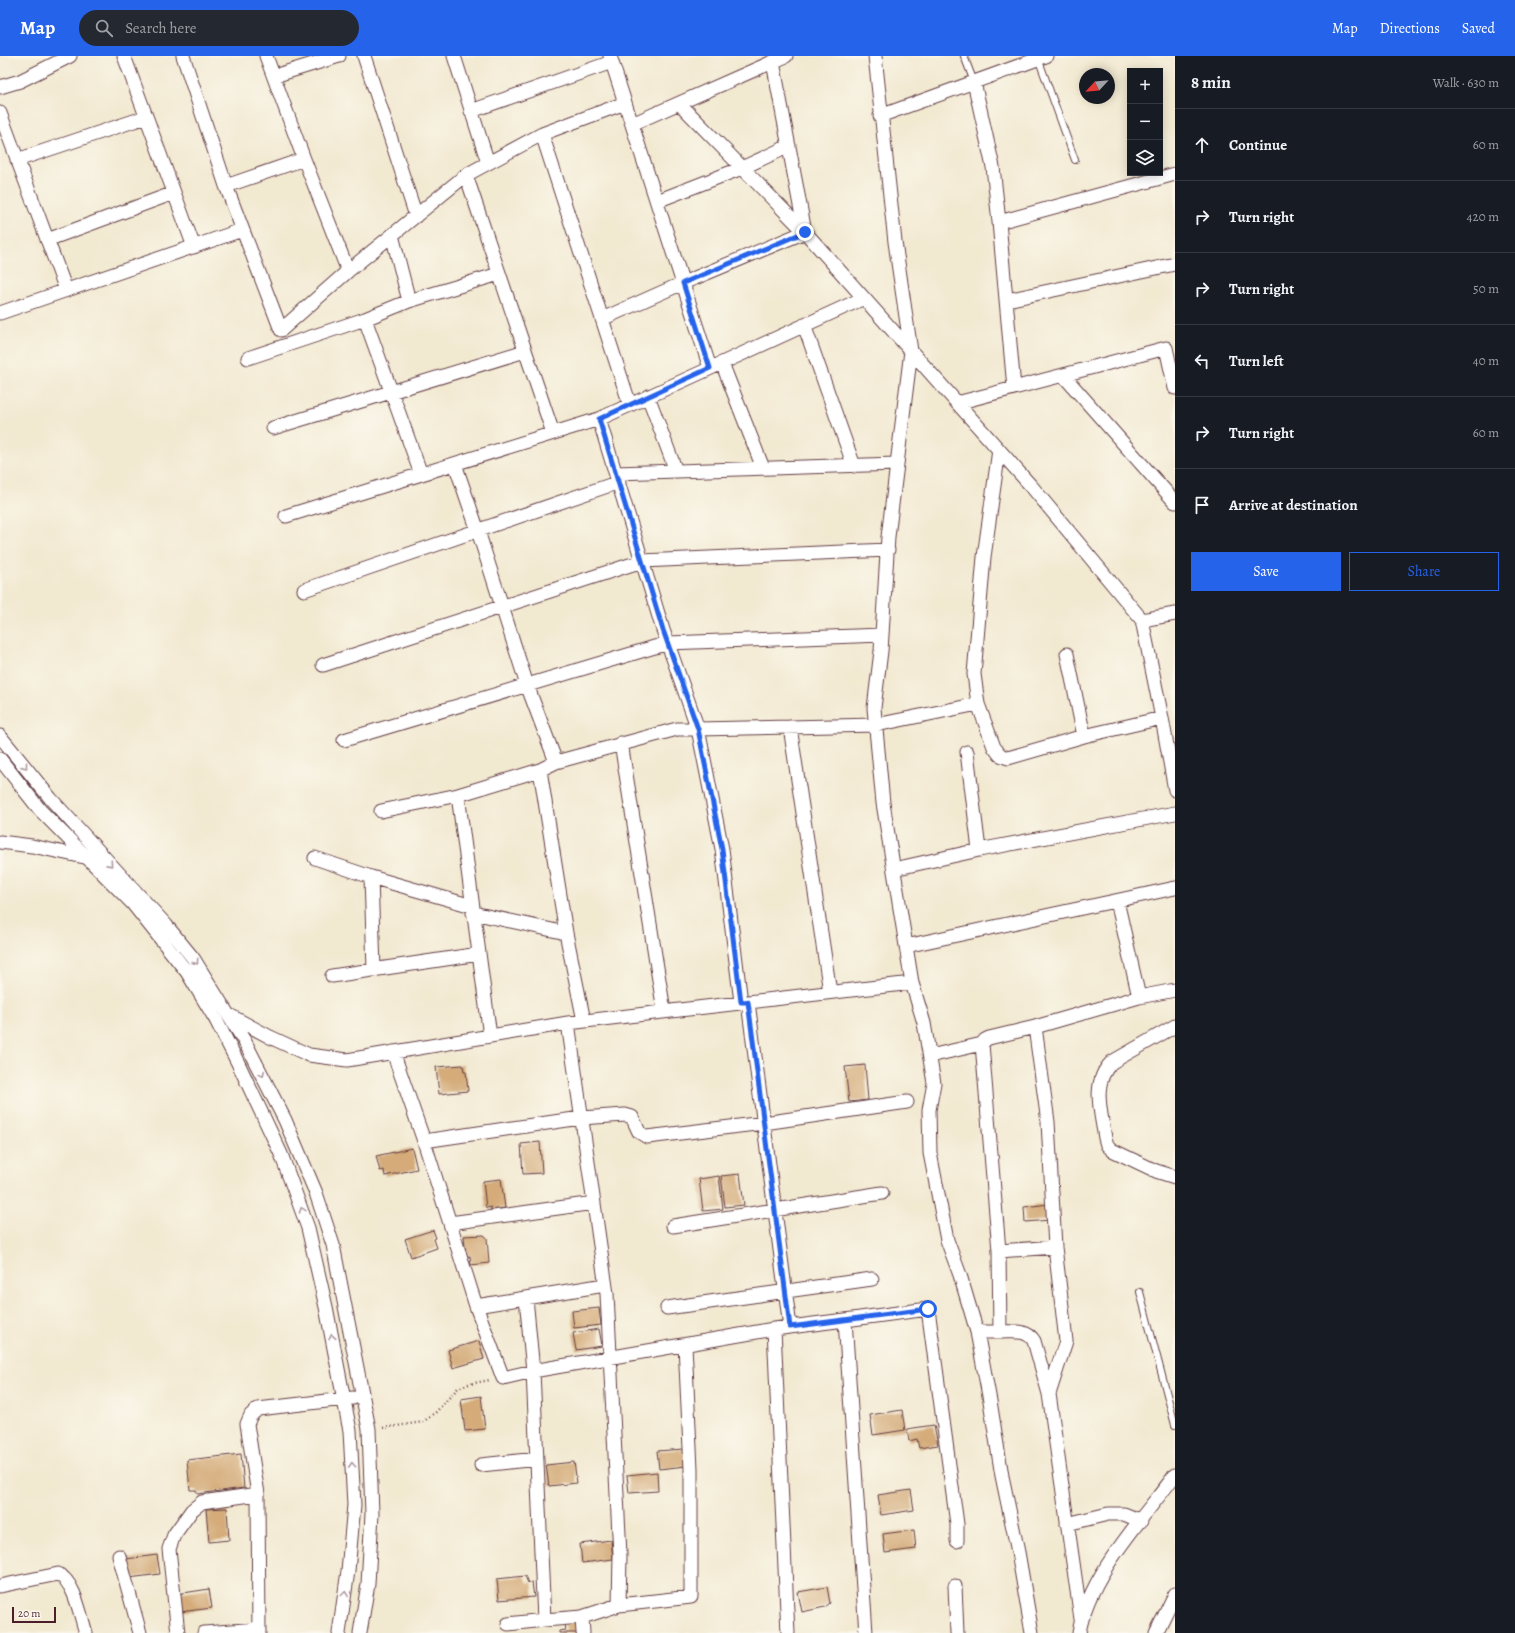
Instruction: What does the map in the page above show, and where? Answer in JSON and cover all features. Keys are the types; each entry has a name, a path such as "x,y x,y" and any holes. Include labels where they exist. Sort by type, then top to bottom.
{"street":[{"path":"0,87 20,81 70,56"},
{"path":"124,56 194,247"},
{"path":"183,56 226,186 286,346"},
{"path":"266,56 348,271"},
{"path":"274,76 339,56"},
{"path":"364,56 416,216"},
{"path":"454,56 488,163"},
{"path":"632,124 786,56"},
{"path":"875,56 880,116 910,351 888,550 882,635 874,708 883,803 912,983 924,1023 934,1083 929,1110 930,1153 946,1240 960,1275 977,1332 1002,1476 1018,1552 1032,1633"},
{"path":"880,116 1041,57"},
{"path":"471,111 611,59 683,283 716,366 763,468"},
{"path":"774,62 805,232"},
{"path":"974,82 993,167 1007,300 1014,388"},
{"path":"281,330 348,271 466,175 542,134 625,103"},
{"path":"680,104 805,232 1032,487 1142,620 1175,790"},
{"path":"0,113 66,290"},
{"path":"17,160 146,117"},
{"path":"542,134 630,405"},
{"path":"657,201 742,168 789,146"},
{"path":"226,186 304,159"},
{"path":"999,222 1175,174"},
{"path":"466,175 553,433"},
{"path":"47,240 174,193"},
{"path":"0,313 242,230"},
{"path":"602,319 805,232"},
{"path":"392,235 409,301"},
{"path":"1007,300 1175,264"},
{"path":"248,358 365,319 409,301 500,274"},
{"path":"286,516 599,419 864,298"},
{"path":"365,319 421,474"},
{"path":"804,325 854,466"},
{"path":"957,403 1170,347 1175,388"},
{"path":"273,428 525,351"},
{"path":"1064,375 1175,502"},
{"path":"648,396 676,471"},
{"path":"599,419 668,643 698,729 722,849 744,1002 764,1123 790,1327"},
{"path":"999,450 984,557 974,674 978,704 994,747 1000,755 1008,758 1084,736 1162,718"},
{"path":"455,464 527,685 556,762"},
{"path":"304,590 478,531 617,478 676,471 897,464"},
{"path":"323,665 642,561 888,550"},
{"path":"1142,620 1175,614"},
{"path":"344,740 668,643 882,635"},
{"path":"1067,654 1084,736"},
{"path":"381,811 458,795 540,770 556,762 621,743 677,729 876,726 978,704"},
{"path":"790,727 830,992"},
{"path":"0,736 187,972 216,1020 281,1154 308,1228 326,1307 350,1431 354,1505 348,1571 339,1633"},
{"path":"621,743 664,1011"},
{"path":"967,752 979,850"},
{"path":"0,760 40,810 93,854 166,925 193,958 245,1042 285,1120 316,1193 333,1245 369,1429 372,1514 368,1584 360,1633"},
{"path":"540,770 566,933 584,1021"},
{"path":"458,795 490,1036"},
{"path":"894,869 979,850 1175,813"},
{"path":"0,842 93,854"},
{"path":"315,858 473,910 566,933"},
{"path":"371,877 374,970"},
{"path":"906,946 1175,888"},
{"path":"1117,901 1140,997"},
{"path":"332,976 479,954"},
{"path":"216,1020 230,1016 309,1055 347,1060 568,1023 912,983"},
{"path":"930,1056 982,1044 989,1038 1035,1027 1140,997 1175,990"},
{"path":"568,1023 605,1285 620,1555 619,1605"},
{"path":"1175,1026 1112,1062 1105,1068 1101,1076 1099,1098 1107,1145 1112,1150 1156,1171 1175,1177"},
{"path":"1035,1027 1048,1122 1055,1247 1066,1341 1049,1394"},
{"path":"982,1044 999,1251 1000,1332"},
{"path":"393,1052 424,1141 476,1306 503,1378 533,1371 774,1329 928,1309 958,1524 957,1541"},
{"path":"424,1141 581,1118 625,1115 632,1117 639,1132 647,1137 764,1123 907,1102"},
{"path":"673,1226 882,1193"},
{"path":"450,1223 594,1203"},
{"path":"999,1251 1055,1247"},
{"path":"667,1308 872,1279"},
{"path":"476,1306 605,1285"},
{"path":"526,1298 533,1371 544,1620"},
{"path":"845,1320 866,1633"},
{"path":"774,1329 788,1633"},
{"path":"977,1332 1026,1333 1031,1335 1034,1341 1049,1394 1081,1619"},
{"path":"508,1624 582,1617 619,1605 692,1597 691,1469 685,1345"},
{"path":"204,1633 259,1631 258,1494 247,1424 251,1415 258,1409 363,1396"},
{"path":"481,1465 537,1460"},
{"path":"1078,1633 1081,1619 1105,1567 1175,1475"},
{"path":"178,1633 169,1549 174,1535 192,1510 202,1502 258,1494"},
{"path":"1067,1524 1108,1514 1124,1514 1141,1521"},
{"path":"119,1556 140,1633"},
{"path":"0,1586 58,1574 65,1577 70,1584 86,1633"},
{"path":"955,1586 957,1633"},
{"path":"1156,1633 1175,1594"},
{"path":"582,1617 583,1633"}],"lane":[{"path":"964,56 974,82"},
{"path":"1041,57 1075,160"},
{"path":"1140,1292 1175,1425"}],"path":[{"path":"369,1429 422,1422 436,1412 458,1388 469,1384 503,1378"}],"building":[{"path":"463,1065 464,1072 466,1072 468,1091 439,1094 436,1067"},
{"path":"865,1065 868,1100 849,1102 845,1067"},
{"path":"540,1142 542,1173 523,1174 521,1144"},
{"path":"412,1148 417,1169 385,1176 384,1170 380,1171 376,1156"},
{"path":"740,1174 744,1205 725,1207 721,1176"},
{"path":"719,1176 723,1209 703,1211 699,1179"},
{"path":"501,1179 505,1208 491,1210 491,1207 486,1208 483,1181"},
{"path":"1049,1204 1051,1220 1025,1222 1024,1207"},
{"path":"433,1230 437,1248 411,1257 405,1239"},
{"path":"484,1235 487,1238 489,1263 471,1265 470,1256 466,1257 464,1236"},
{"path":"599,1308 601,1325 574,1328 572,1311"},
{"path":"599,1329 602,1346 576,1350 573,1333"},
{"path":"479,1341 484,1359 453,1368 448,1350"},
{"path":"481,1396 485,1429 465,1431 461,1399"},
{"path":"902,1410 905,1430 873,1435 870,1415"},
{"path":"934,1425 938,1445 919,1448 917,1439 909,1441 907,1429"},
{"path":"684,1449 686,1466 659,1469 657,1451"},
{"path":"241,1454 244,1488 197,1494 196,1490 190,1490 187,1460"},
{"path":"574,1462 577,1483 549,1486 546,1465"},
{"path":"657,1472 658,1491 629,1493 627,1475"},
{"path":"911,1490 914,1510 881,1515 878,1495"},
{"path":"227,1508 229,1540 209,1542 206,1509"},
{"path":"914,1530 916,1549 885,1553 883,1534"},
{"path":"611,1540 613,1559 582,1563 580,1544"},
{"path":"157,1555 160,1574 129,1578 126,1559"},
{"path":"525,1576 528,1583 532,1582 534,1597 499,1600 497,1579"},
{"path":"827,1587 830,1603 825,1607 802,1612 798,1592"},
{"path":"209,1589 212,1608 180,1612 177,1594"},
{"path":"576,1622 578,1633 559,1633 559,1631 566,1630 565,1624"}],"route":[{"path":"805,232 683,283 710,368 599,419 663,630 698,729 722,849 741,1002 748,1002 790,1327 928,1309"}]}
